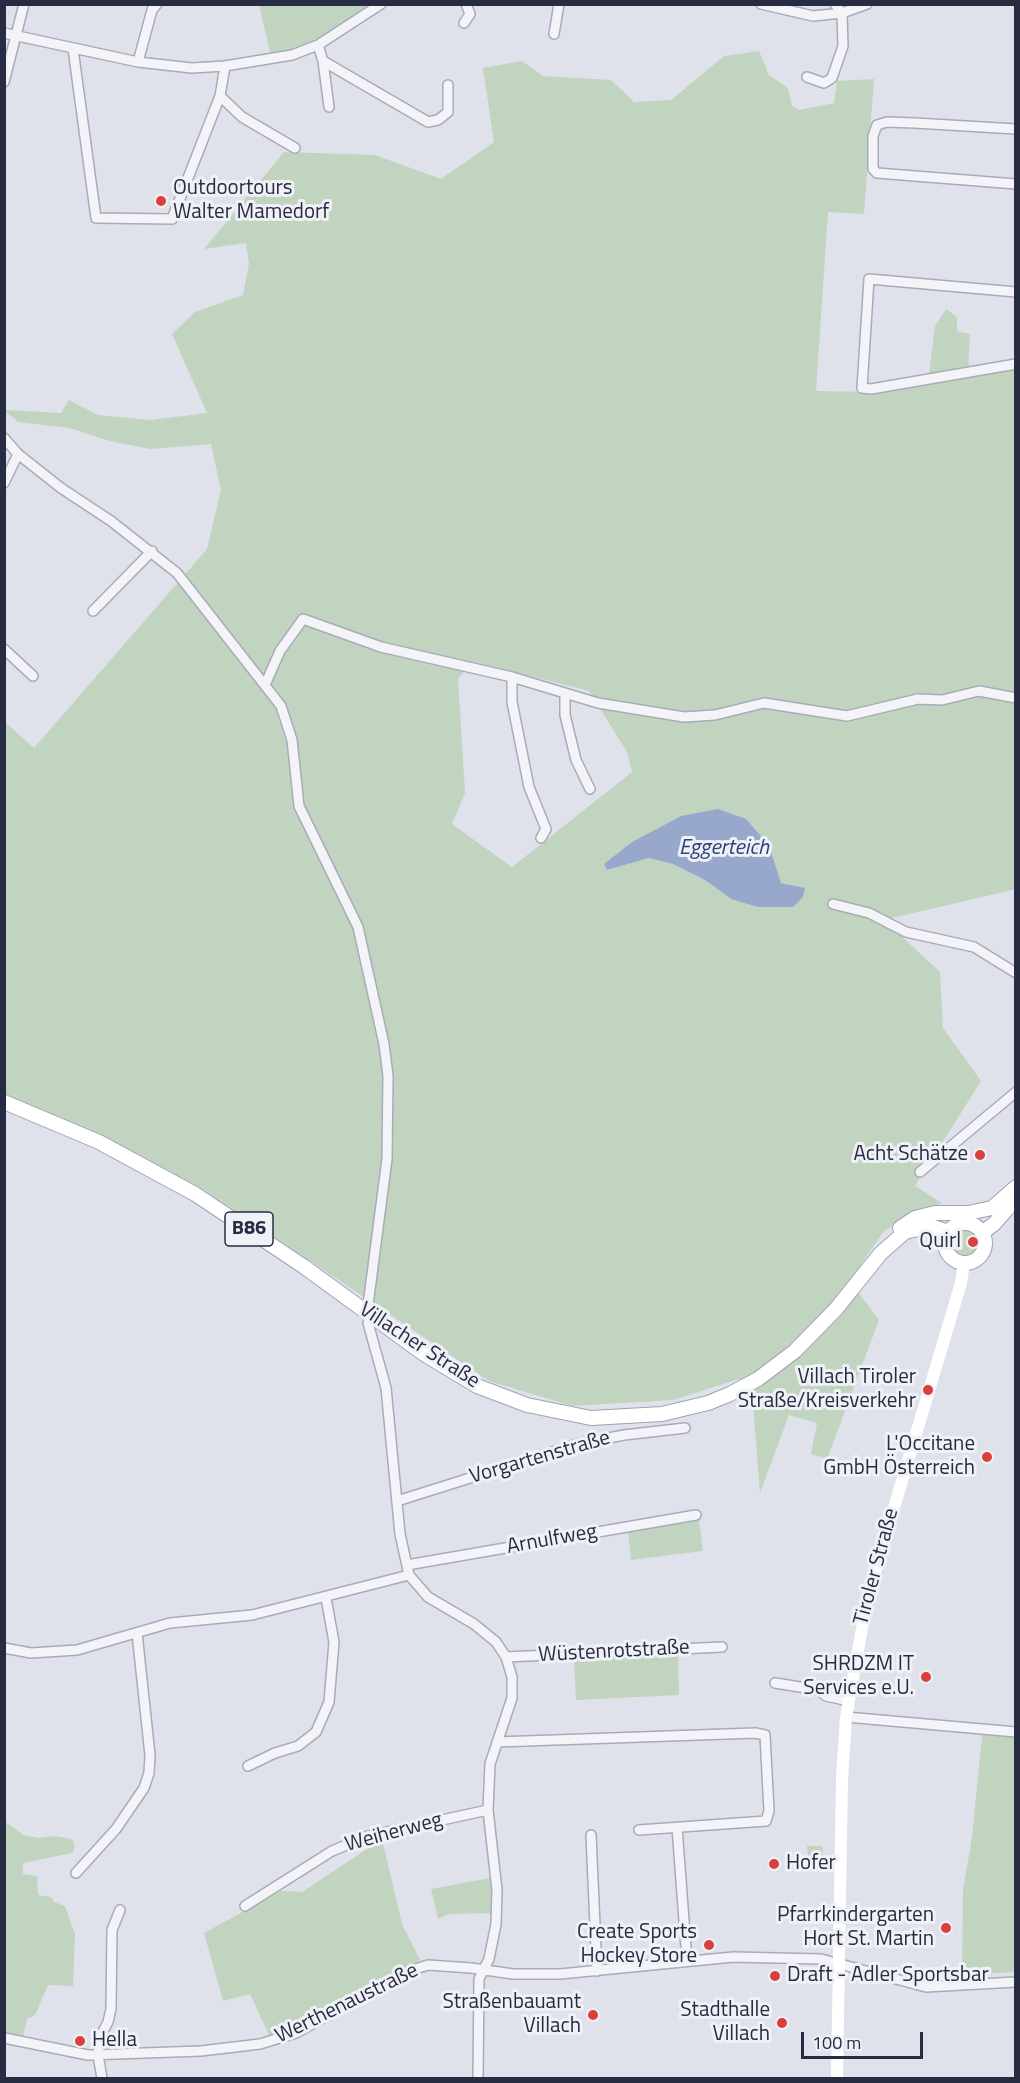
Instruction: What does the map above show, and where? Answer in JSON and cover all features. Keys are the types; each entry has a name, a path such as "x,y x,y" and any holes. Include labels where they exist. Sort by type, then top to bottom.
{"main road":[{"name":"Villacher Straße","path":"4,1102 99,1142 144,1165 245,1226 452,1372 477,1386 538,1408 591,1418 662,1414 708,1403 759,1379 776,1367 818,1329 881,1253"},
{"name":"B86","path":"881,1253 880,1246 888,1236 915,1218 992,1208 1016,1187"},
{"path":"982,1233 994,1224 1016,1199"},
{"path":"964,1223 974,1225 982,1233 985,1243 976,1259 964,1262 953,1258 947,1250 945,1244 952,1227 964,1223"},
{"name":"B86","path":"881,1253 905,1232 917,1227 931,1226 948,1232"},
{"name":"Tiroler Straße","path":"837,2079 842,1779 846,1717 868,1595 961,1283 964,1262"}],"street":[{"path":"4,82 24,4"},
{"path":"138,63 152,10 157,4"},
{"path":"4,33 138,63 192,68 225,66 292,55 318,45 381,4"},
{"path":"464,23 470,14 466,4"},
{"path":"554,34 559,4"},
{"path":"761,4 813,15 842,13 867,4"},
{"path":"807,77 824,82 832,78 843,46 842,13 835,4"},
{"path":"318,45 329,107"},
{"path":"73,49 96,219 172,219 220,96 225,66"},
{"path":"322,61 428,122 438,120 448,112 448,85"},
{"path":"220,96 242,117 295,148"},
{"path":"1016,129 905,123 877,125 873,136 873,169 877,173 1016,184"},
{"path":"1016,292 869,279 862,388 871,389 1016,364"},
{"path":"4,438 18,454 61,488 152,551 177,573 281,706 292,740 299,806 358,927 384,1044 388,1076 387,1159 368,1305"},
{"path":"4,483 18,454"},
{"path":"93,611 152,551"},
{"path":"265,685 280,651 303,619 381,647 512,677 598,703 684,717 715,715 764,703 847,716 918,699 942,700 979,691 1016,698"},
{"path":"4,649 33,676"},
{"path":"512,677 513,702 529,787 546,829 542,838"},
{"path":"565,694 565,715 576,760 590,789"},
{"path":"833,904 869,913 906,932 974,947 1016,974"},
{"path":"920,1172 1016,1092"},
{"path":"368,1323 386,1388 397,1501 408,1570 428,1597 474,1624 496,1642 506,1657 512,1677 512,1698 490,1764 488,1810 498,1890 496,1924 484,1969 479,1979 477,2079"},
{"name":"Vorgartenstraße","path":"397,1501 578,1444 624,1435 685,1428"},
{"name":"Arnulfweg","path":"4,1648 31,1653 53,1653 170,1623 252,1615 326,1598 408,1570 696,1515"},
{"path":"248,1766 298,1746 316,1732 330,1702 334,1642 326,1598"},
{"path":"76,1873 116,1829 144,1788 148,1773 150,1755 137,1633"},
{"name":"Wüstenrotstraße","path":"506,1657 722,1647"},
{"path":"775,1683 819,1690 826,1696 849,1701"},
{"path":"846,1717 1016,1732"},
{"path":"497,1742 755,1733 765,1735 769,1811 765,1821 639,1830"},
{"name":"Weiherweg","path":"244,1906 332,1851 359,1840 488,1810"},
{"path":"677,1827 687,1961"},
{"path":"591,1834 597,1971"},
{"path":"102,2079 98,2055 100,2037 108,2022 111,2009 112,1930 120,1910"},
{"name":"Werthenaustraße","path":"4,2038 98,2055 201,2051 260,2044 296,2033 406,1972 428,1965 484,1969 513,1974 597,1971 733,1957 821,1959 926,1987 1016,1982"}],"green space":[{"path":"259,5 376,5 324,38 271,56"},
{"path":"759,51 769,75 788,88 792,106 799,110 834,103 837,81 874,79 864,214 828,212 816,391 873,392 928,382 935,326 946,309 957,317 957,331 970,334 968,375 1015,367 1016,889 884,920 940,972 943,1028 981,1081 915,1186 942,1203 912,1214 883,1232 850,1281 879,1320 827,1459 811,1454 817,1423 789,1415 760,1493 753,1403 739,1379 673,1400 572,1406 489,1381 206,1191 137,1154 5,1099 5,722 34,748 207,549 221,490 211,444 150,449 109,441 70,428 18,422 4,410 61,413 69,400 98,415 150,420 207,413 172,334 195,312 243,295 249,263 246,243 204,249 284,152 375,155 441,179 494,142 483,68 522,61 543,76 611,80 634,102 671,100 724,56","holes":["474,662 589,691 627,752 632,772 512,867 452,824 465,793 458,678","681,816 746,819 769,845 781,883 804,888 803,898 731,899 705,880 673,864 649,858 607,870 604,864 633,842"]},
{"path":"965,1227 976,1232 981,1243 976,1254 965,1259 954,1254 949,1243 954,1232"},
{"path":"699,1519 703,1551 631,1560 628,1531"},
{"path":"678,1653 679,1695 576,1700 574,1658"},
{"path":"983,1727 1015,1732 1015,1972 962,1975 963,1890 972,1837"},
{"path":"4,1821 24,1835 38,1838 54,1836 72,1839 75,1847 72,1853 23,1863 23,1874 37,1876 38,1895 51,1897 54,1902 65,1906 75,1934 73,1986 48,1985 35,2015 27,2019 23,2037 5,2034"},
{"path":"382,1839 402,1924 420,1960 293,2026 269,2035 250,1994 223,2001 204,1933 281,1891 302,1892"},
{"path":"807,1846 823,1846 822,1862 803,1861 808,1859"},
{"path":"490,1878 493,1913 449,1914 438,1919 431,1889"}],"water":[{"name":"Eggerteich","path":"718,809 746,819 769,845 781,883 805,888 803,897 793,907 758,907 731,899 705,880 673,864 649,858 607,870 604,864 632,842 681,816"}],"place":[{"name":"Outdoortours Walter Mamedorf","path":"161,201"},
{"name":"Acht Schätze","path":"980,1155"},
{"name":"Quirl","path":"973,1242"},
{"name":"Villach Tiroler Straße/Kreisverkehr","path":"928,1390"},
{"name":"L'Occitane GmbH Österreich","path":"987,1457"},
{"name":"SHRDZM IT Services e.U.","path":"926,1677"},
{"name":"Hofer","path":"774,1864"},
{"name":"Pfarrkindergarten Hort St. Martin","path":"946,1928"},
{"name":"Create Sports Hockey Store","path":"709,1945"},
{"name":"Draft - Adler Sportsbar","path":"775,1976"},
{"name":"Straßenbauamt Villach","path":"593,2015"},
{"name":"Stadthalle Villach","path":"782,2023"},
{"name":"Hella","path":"80,2041"}]}
